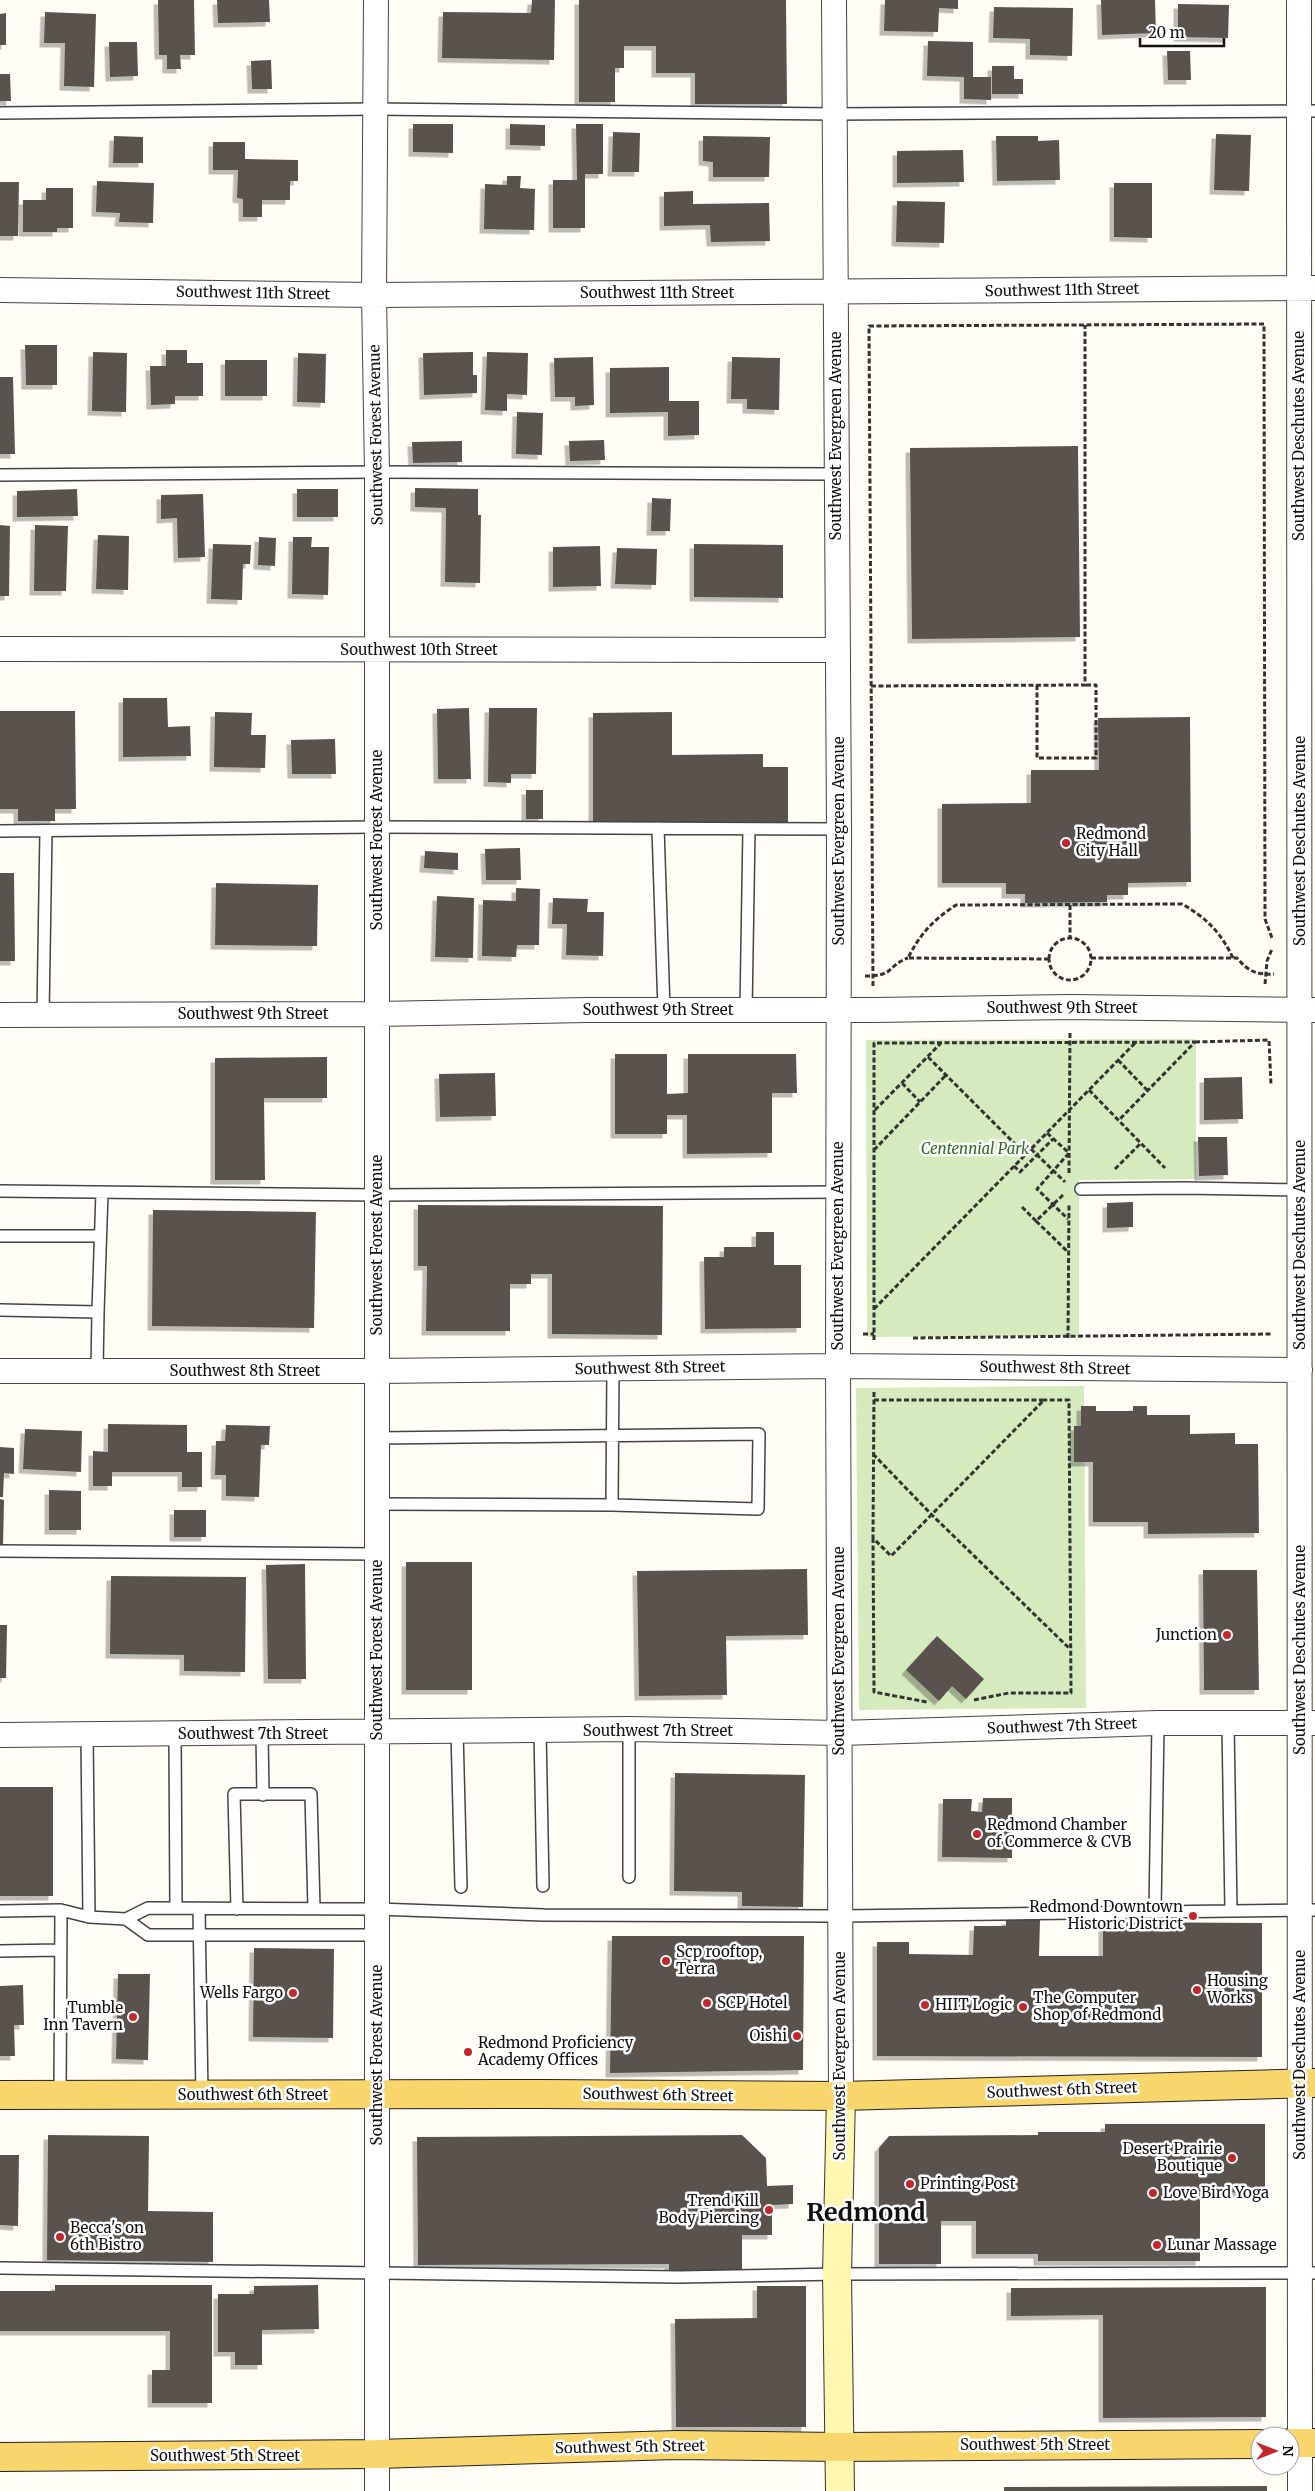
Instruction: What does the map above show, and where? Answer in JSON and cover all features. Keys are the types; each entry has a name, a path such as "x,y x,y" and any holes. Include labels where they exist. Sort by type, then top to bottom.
{"main road":[{"name":"Southwest 6th Street","path":"0,2095 841,2096 1308,2083"},
{"name":"Southwest Evergreen Avenue","path":"840,2491 837,2274 841,2096"},
{"name":"Southwest 5th Street","path":"0,2457 377,2454 676,2445 839,2447 1250,2444"}],"street":[{"name":"Southwest Forest Avenue","path":"376,0 374,294 377,472 377,2491"},
{"name":"Southwest Evergreen Avenue","path":"834,0 839,829 838,1366 841,2096"},
{"name":"Southwest Deschutes Avenue","path":"1299,0 1307,111 1307,1010 1300,1190 1300,1370 1308,1723 1308,2273 1300,2491"},
{"name":"Southwest 11th Street","path":"0,290 374,294 1307,288"},
{"name":"Southwest 10th Street","path":"0,649 377,651 838,650"},
{"name":"Southwest 9th Street","path":"0,1015 377,1014 1070,1007 1307,1010"},
{"name":"Southwest 8th Street","path":"0,1371 377,1371 838,1366 1300,1370"},
{"name":"Southwest 7th Street","path":"0,1735 377,1733 629,1729 840,1733 1158,1723 1308,1723"}],"lane":[{"path":"0,113 375,109 835,114 1307,111"},
{"path":"0,475 377,472 836,474"},
{"path":"0,831 377,827 839,829"},
{"path":"658,828 664,1010"},
{"path":"746,1010 749,829"},
{"path":"44,1014 46,831"},
{"path":"1081,1189 1300,1190"},
{"path":"0,1191 377,1195 838,1192"},
{"path":"97,1370 102,1192"},
{"path":"0,1236 100,1236"},
{"path":"0,1310 98,1312"},
{"path":"612,1505 613,1368"},
{"path":"377,1438 759,1434 758,1509 612,1505 377,1504"},
{"path":"0,1550 377,1554"},
{"path":"1155,1911 1158,1723"},
{"path":"1228,1723 1231,1911"},
{"path":"629,1729 629,1877"},
{"path":"457,1731 461,1887"},
{"path":"540,1731 543,1886"},
{"path":"87,1734 89,1917"},
{"path":"175,1734 176,1908"},
{"path":"262,1734 263,1795"},
{"path":"237,1909 234,1794 311,1794 314,1908"},
{"path":"0,1911 61,1910 89,1917 126,1919 148,1908 377,1909 544,1915 841,1916 1155,1911 1308,1911"},
{"path":"199,1908 202,2095"},
{"path":"60,2095 61,1910"},
{"path":"126,1919 148,1935 377,1935"},
{"path":"0,1951 60,1950"},
{"path":"0,2268 679,2277 837,2274 1308,2273"}],"path":[{"path":"873,976 869,326 1264,324 1265,919 1273,939 1267,961 1265,984"},
{"path":"1085,325 1085,685"},
{"path":"871,686 1037,685 1096,685 1096,758 1037,758 1037,685"},
{"path":"908,958 917,939 929,924 956,906 1182,904 1207,920 1218,931 1233,958"},
{"path":"1070,905 1070,938"},
{"path":"1070,938 1082,941 1090,952 1091,958 1087,971 1077,978 1070,979 1053,971 1049,959 1050,952 1058,941 1070,938"},
{"path":"865,976 881,976 890,972 899,961 908,958 1049,959"},
{"path":"1091,958 1237,958 1247,970 1266,975 1277,974"},
{"path":"874,1036 874,1348"},
{"path":"874,1043 1269,1040 1271,1090"},
{"path":"874,1309 1136,1042"},
{"path":"1119,1120 1196,1042"},
{"path":"874,1110 941,1043"},
{"path":"928,1057 1026,1155"},
{"path":"1118,1060 1148,1091"},
{"path":"874,1150 946,1075"},
{"path":"902,1083 920,1102"},
{"path":"1089,1090 1184,1188"},
{"path":"1047,1133 1069,1153 1054,1172 1037,1188 1069,1219"},
{"path":"1014,1166 1020,1172 1053,1139"},
{"path":"1095,1188 1141,1143"},
{"path":"1031,1149 1069,1186"},
{"path":"1036,1221 1054,1205"},
{"path":"1022,1207 1068,1252"},
{"path":"904,1338 1273,1334 1273,1325"},
{"path":"862,1334 884,1338"},
{"path":"874,1386 874,1692 929,1703"},
{"path":"874,1400 1069,1400 1071,1693 1009,1693 965,1702"},
{"path":"873,1538 891,1556 1044,1400"},
{"path":"873,1454 932,1515 1070,1649"}],"green space":[{"name":"Centennial Park","path":"1196,1039 1196,1179 1079,1180 1079,1336 867,1337 866,1040"},
{"path":"1084,1386 1086,1708 859,1710 856,1388"}],"building":[{"path":"158,0 194,0 195,55 180,55 181,69 167,69 167,55 159,55"},
{"path":"217,0 269,0 270,22 218,23"},
{"path":"532,0 555,0 554,60 442,58 443,12 531,13"},
{"path":"579,0 786,0 787,104 695,104 695,73 656,73 656,46 624,46 624,68 615,68 615,102 579,102"},
{"path":"885,0 958,0 958,9 939,8 938,32 884,31"},
{"path":"1101,0 1155,0 1156,33 1102,35"},
{"path":"1178,4 1229,5 1228,38 1178,37"},
{"path":"994,7 1073,8 1072,56 1030,55 1030,39 993,38"},
{"path":"45,12 96,14 94,87 64,86 65,43 44,43"},
{"path":"6,13 6,45 0,45 0,14"},
{"path":"928,41 973,42 973,77 991,77 991,100 964,99 964,77 927,76"},
{"path":"109,42 137,42 138,76 110,77"},
{"path":"1167,51 1190,51 1191,80 1168,80"},
{"path":"271,60 272,89 252,89 251,61"},
{"path":"992,66 1014,66 1014,79 1023,79 1023,94 992,94"},
{"path":"0,74 10,74 11,101 0,101"},
{"path":"413,124 453,124 453,153 413,152"},
{"path":"510,124 545,125 545,146 510,145"},
{"path":"576,124 603,124 603,174 585,174 585,228 553,228 553,180 577,180"},
{"path":"613,132 640,133 639,172 612,172"},
{"path":"1216,134 1251,135 1249,191 1214,190"},
{"path":"114,136 143,137 143,163 113,163"},
{"path":"703,136 770,137 769,177 713,177 713,162 703,161"},
{"path":"996,136 1038,136 1038,141 1059,140 1060,180 997,181"},
{"path":"213,142 245,142 245,159 298,160 298,181 290,181 290,200 262,200 262,217 243,217 243,199 237,198 238,170 213,170"},
{"path":"963,150 964,182 897,183 897,151"},
{"path":"507,176 521,176 520,188 535,189 534,230 484,229 485,184 507,185"},
{"path":"97,181 154,183 153,223 119,222 120,213 96,212"},
{"path":"0,182 19,182 18,236 0,236"},
{"path":"1114,183 1152,183 1152,238 1114,237"},
{"path":"46,188 73,188 73,228 57,228 57,232 23,232 23,200 46,200"},
{"path":"693,191 693,204 769,203 770,241 711,242 710,225 664,226 664,192"},
{"path":"897,201 945,202 944,243 896,242"},
{"path":"25,345 57,345 57,385 26,385"},
{"path":"166,350 187,350 187,363 203,363 203,396 175,396 175,404 151,405 150,366 166,366"},
{"path":"93,352 127,353 126,412 92,411"},
{"path":"473,352 473,375 477,375 477,393 424,395 423,353"},
{"path":"487,352 528,353 527,395 507,394 507,411 485,410"},
{"path":"298,353 326,354 325,403 297,402"},
{"path":"593,357 594,405 575,406 575,397 555,397 554,358"},
{"path":"732,357 780,358 779,410 747,409 747,399 731,399"},
{"path":"225,360 267,360 267,396 225,396"},
{"path":"669,367 669,401 699,401 699,435 668,436 668,412 610,413 610,368"},
{"path":"0,377 13,377 15,454 0,454"},
{"path":"517,412 543,413 542,455 516,454"},
{"path":"604,440 605,460 570,461 569,441"},
{"path":"462,441 462,462 413,463 412,442"},
{"path":"1078,446 1080,637 912,639 910,448"},
{"path":"415,488 478,489 478,515 481,515 480,583 445,582 446,508 415,507"},
{"path":"77,489 78,516 17,517 17,491"},
{"path":"297,489 338,489 338,517 297,517"},
{"path":"203,494 205,557 178,558 177,518 161,519 161,495"},
{"path":"652,498 671,499 670,531 651,531"},
{"path":"0,525 10,526 9,596 0,596"},
{"path":"35,525 68,526 66,591 34,591"},
{"path":"98,535 129,536 128,590 96,589"},
{"path":"259,537 276,538 275,566 258,565"},
{"path":"293,537 312,537 311,547 329,547 328,595 292,594"},
{"path":"213,544 251,545 250,564 243,564 242,600 211,599"},
{"path":"694,544 783,545 783,598 694,597"},
{"path":"600,546 601,586 553,587 553,547"},
{"path":"617,548 657,549 656,585 615,584"},
{"path":"123,698 167,698 168,727 190,726 191,756 123,757"},
{"path":"469,708 471,779 438,779 437,709"},
{"path":"489,708 537,708 536,774 511,774 511,783 488,782"},
{"path":"0,711 75,711 76,809 55,809 55,821 18,821 18,809 0,809"},
{"path":"215,712 252,713 251,735 266,735 265,768 214,767"},
{"path":"672,712 672,755 763,754 763,767 788,767 788,824 593,825 593,713"},
{"name":"Redmond City Hall","path":"1190,717 1191,882 1128,883 1128,895 1107,895 1107,902 1025,903 1025,894 1006,894 1006,883 942,883 942,804 1031,803 1031,770 1099,770 1098,718"},
{"path":"335,739 336,774 292,774 291,740"},
{"path":"526,790 543,790 543,819 526,819"},
{"path":"520,848 521,880 486,880 485,849"},
{"path":"425,851 458,853 458,870 424,868"},
{"path":"0,873 14,873 15,961 0,961"},
{"path":"216,883 318,885 317,946 215,945"},
{"path":"516,888 540,889 539,945 517,945 516,957 482,956 483,900 516,901"},
{"path":"437,896 474,898 473,958 435,957"},
{"path":"553,898 588,899 587,912 604,912 603,956 566,955 567,924 552,924"},
{"path":"615,1054 667,1054 667,1094 688,1093 688,1054 796,1054 797,1093 772,1093 772,1153 687,1154 687,1115 667,1115 667,1134 615,1134"},
{"path":"327,1057 327,1098 264,1098 265,1180 215,1180 215,1058"},
{"path":"495,1073 496,1116 440,1117 439,1074"},
{"path":"1242,1077 1243,1119 1204,1120 1204,1078"},
{"path":"1198,1137 1227,1137 1228,1175 1199,1176"},
{"path":"1133,1202 1133,1227 1107,1228 1107,1203"},
{"path":"418,1205 663,1206 662,1335 552,1334 552,1274 531,1274 531,1284 510,1284 510,1331 426,1331 427,1266 418,1266"},
{"path":"153,1210 316,1212 314,1328 152,1326"},
{"path":"756,1232 774,1232 774,1265 801,1265 801,1328 705,1329 704,1257 724,1257 724,1247 756,1247"},
{"path":"1081,1406 1096,1406 1096,1411 1133,1411 1133,1406 1147,1406 1147,1415 1190,1415 1190,1434 1235,1433 1235,1444 1258,1444 1259,1533 1148,1534 1148,1522 1093,1522 1093,1462 1074,1462 1074,1426 1081,1426"},
{"path":"108,1424 187,1425 187,1452 202,1452 202,1487 182,1487 182,1472 112,1472 112,1486 93,1486 93,1451 108,1452"},
{"path":"226,1425 270,1426 269,1445 261,1445 259,1497 226,1496 226,1475 215,1475 216,1441 225,1441"},
{"path":"25,1429 82,1431 81,1472 23,1469"},
{"path":"0,1447 14,1448 14,1474 4,1473 3,1497 0,1497"},
{"path":"49,1490 81,1491 81,1530 49,1530"},
{"path":"0,1499 4,1500 3,1547 0,1547"},
{"path":"174,1510 206,1510 206,1537 174,1537"},
{"path":"406,1562 472,1562 472,1690 406,1690"},
{"path":"305,1564 306,1679 268,1679 266,1565"},
{"path":"807,1569 808,1635 726,1636 727,1695 639,1696 637,1571"},
{"path":"1203,1570 1257,1570 1259,1690 1204,1690"},
{"path":"111,1576 246,1577 245,1672 184,1671 184,1655 110,1654"},
{"path":"0,1625 7,1625 6,1678 0,1678"},
{"path":"937,1636 984,1679 966,1699 952,1686 939,1701 906,1670"},
{"path":"675,1773 805,1775 803,1907 742,1906 742,1892 674,1891"},
{"path":"0,1787 53,1787 53,1896 0,1896"},
{"name":"Redmond Chamber of Commerce & CVB","path":"983,1798 1012,1798 1012,1858 942,1857 943,1799 972,1799 971,1811 982,1812"},
{"path":"1006,1920 1040,1920 1039,1956 1103,1956 1103,1922 1262,1923 1262,2057 877,2056 877,1942 909,1942 909,1954 973,1955 974,1926 1006,1926"},
{"name":"SCP Hotel","path":"612,1936 804,1936 803,2070 610,2073"},
{"name":"Wells Fargo","path":"254,1948 334,1949 333,2038 253,2037"},
{"name":"Tumble Inn Tavern","path":"118,1974 150,1974 148,2060 116,2059"},
{"path":"23,1985 24,2025 14,2025 15,2056 0,2056 0,1986"},
{"path":"1105,2124 1265,2124 1265,2193 1200,2192 1200,2261 1038,2261 1038,2254 976,2254 976,2221 941,2221 941,2264 879,2264 879,2148 889,2136 1038,2135 1038,2132 1105,2132"},
{"path":"48,2135 149,2136 148,2211 213,2212 213,2262 47,2260"},
{"path":"742,2135 766,2158 767,2186 793,2185 793,2204 772,2205 772,2235 742,2235 742,2270 669,2270 669,2264 418,2265 417,2137"},
{"path":"0,2155 19,2155 18,2226 0,2225"},
{"path":"55,2285 212,2285 212,2403 152,2403 152,2370 170,2370 170,2331 0,2331 0,2291 55,2291"},
{"path":"318,2285 319,2329 262,2330 262,2365 235,2365 235,2352 218,2352 218,2294 254,2294 254,2286"},
{"path":"757,2286 806,2286 806,2427 676,2427 675,2319 757,2318"},
{"path":"1266,2287 1266,2417 1103,2418 1103,2315 1011,2316 1011,2288"},
{"path":"1267,2486 1267,2491 1004,2491 1004,2487"}],"place":[{"name":"Redmond City Hall","path":"1066,843"},
{"name":"Junction","path":"1227,1635"},
{"name":"Redmond Chamber of Commerce & CVB","path":"977,1834"},
{"name":"Redmond Downtown Historic District","path":"1193,1916"},
{"name":"Scp rooftop, Terra","path":"666,1961"},
{"name":"Housing Works","path":"1197,1990"},
{"name":"Wells Fargo","path":"293,1993"},
{"name":"SCP Hotel","path":"707,2003"},
{"name":"HIIT Logic","path":"925,2005"},
{"name":"The Computer Shop of Redmond","path":"1023,2007"},
{"name":"Tumble Inn Tavern","path":"133,2017"},
{"name":"Oishi","path":"797,2036"},
{"name":"Redmond Proficiency Academy Offices","path":"468,2052"},
{"name":"Desert Prairie Boutique","path":"1232,2158"},
{"name":"Printing Post","path":"910,2184"},
{"name":"Love Bird Yoga","path":"1153,2193"},
{"name":"Trend Kill Body Piercing","path":"769,2210"},
{"name":"Becca's on 6th Bistro","path":"60,2237"},
{"name":"Lunar Massage","path":"1157,2245"}],"district":[{"name":"Redmond","path":"866,2212"}]}
